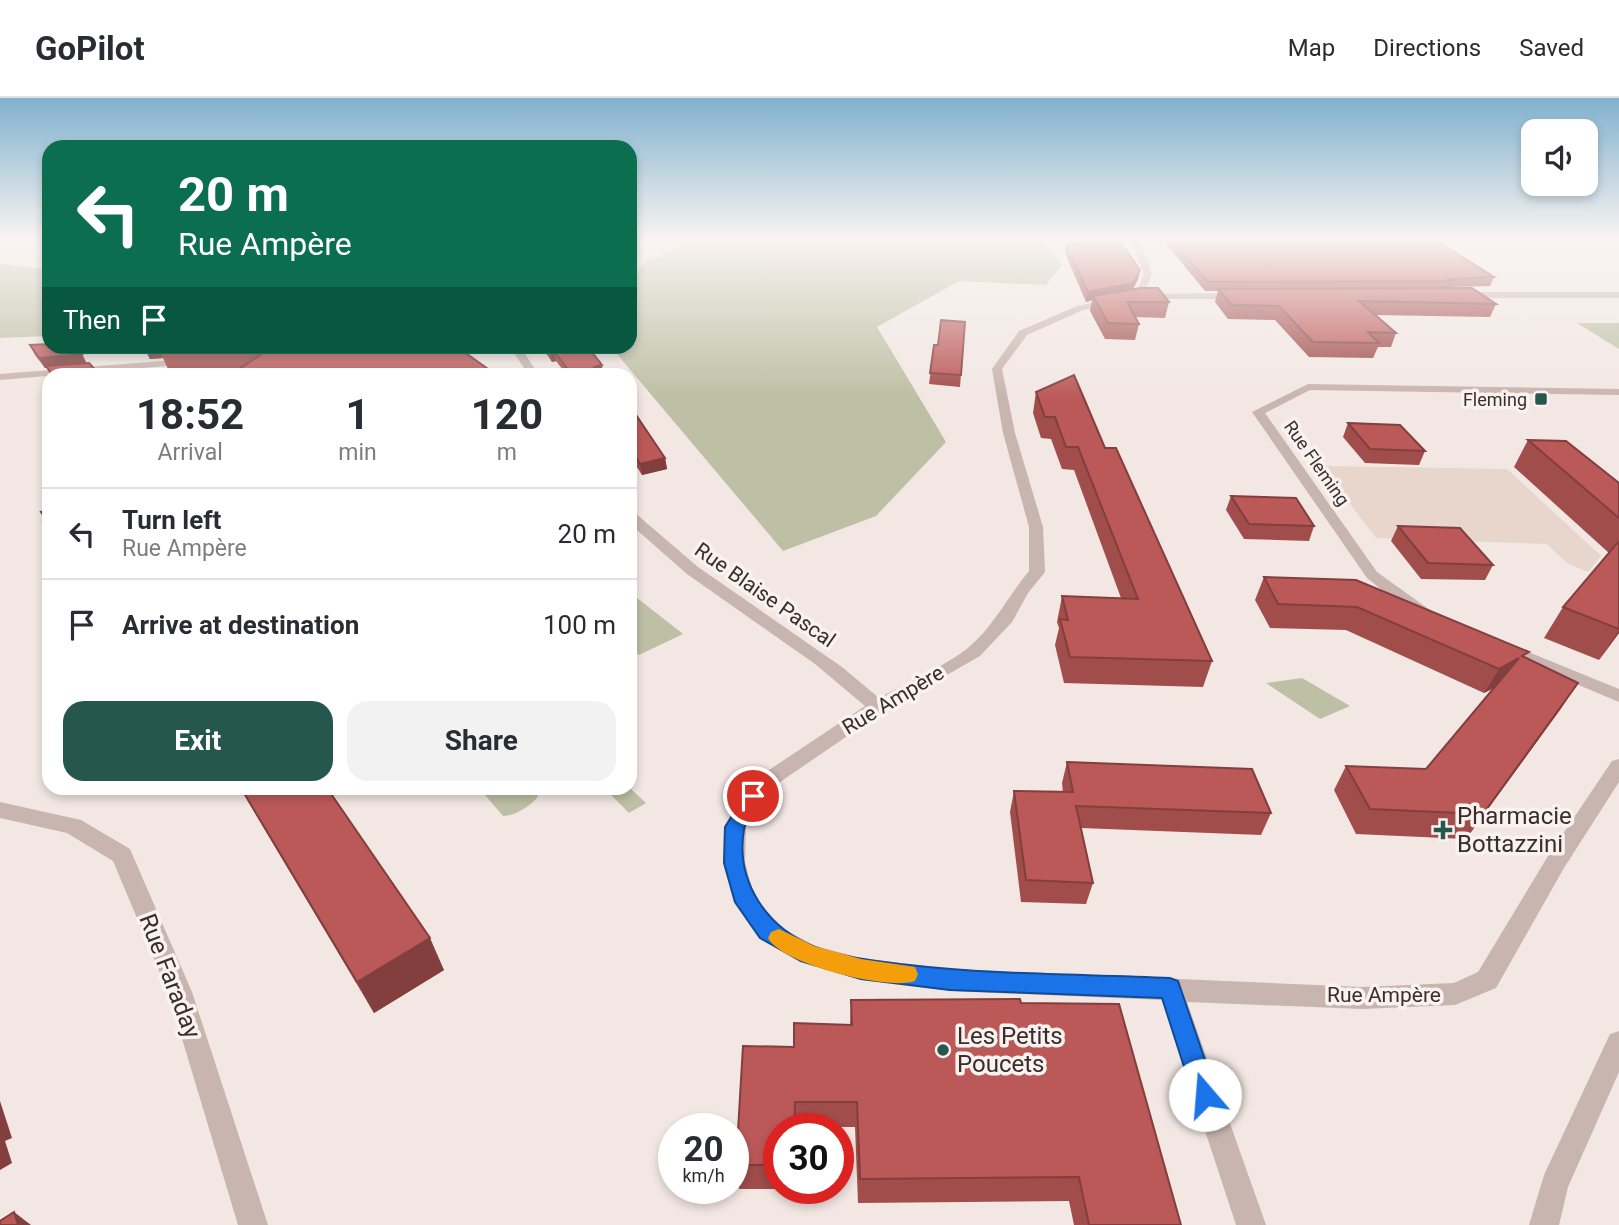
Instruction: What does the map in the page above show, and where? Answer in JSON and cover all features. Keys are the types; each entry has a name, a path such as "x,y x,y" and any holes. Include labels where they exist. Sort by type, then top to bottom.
{"street":[{"path":"1137,297 1139,293"},
{"path":"1443,295 1619,295"},
{"name":"Rue Ampère","path":"1247,296 1137,297 1080,308 1023,333 997,369 1009,433 1036,527 1037,572 1021,590 1006,618 974,652 877,707 773,776 753,796 735,827 734,863 746,902 767,931 809,955 861,969 950,980 1362,998 1455,994 1486,981 1556,862 1619,766"},
{"path":"108,368 204,360"},
{"path":"0,377 42,374"},
{"name":"Rue Fleming","path":"1438,619 1415,609 1372,575 1258,412 1308,387 1619,392"},
{"name":"Rue Blaise Pascal","path":"637,523 663,549 853,681 877,707"},
{"path":"1487,640 1619,696"},
{"name":"Rue Faraday","path":"0,810 73,826 122,855 180,992 253,1225"},
{"path":"1170,988 1251,1225"},
{"path":"1544,1225 1554,1185 1619,1043"}],"green space":[{"path":"0,293 42,293 42,336 0,338"},
{"path":"637,293 938,293 877,327 946,442 876,516 783,551 637,378 637,368 629,368 617,354 637,354"},
{"path":"1577,323 1619,323 1619,349"},
{"path":"637,598 683,634 639,655 637,653"},
{"path":"1302,678 1350,706 1320,719 1266,683"},
{"path":"485,795 538,796 522,810 503,816"},
{"path":"611,795 637,795 646,803 629,813"}],"shaded area":[{"path":"1321,466 1507,469 1601,556 1588,572 1567,563 1547,544 1376,538"}],"building":[{"path":"1113,293 1162,293 1169,302 1127,302 1139,324 1108,323 1093,296"},
{"path":"1221,293 1479,293 1496,304 1359,301 1396,333 1368,332 1379,343 1313,342 1279,306 1232,305"},
{"path":"941,320 965,322 961,375 930,373 934,345 938,345"},
{"path":"42,344 42,354 82,354 39,358 30,345"},
{"path":"262,354 467,354 487,368 241,368"},
{"path":"556,354 593,354 602,365 595,368 567,368"},
{"path":"89,363 94,368 48,368 46,366"},
{"path":"1074,375 1105,448 1116,448 1212,661 1070,657 1060,619 1068,620 1062,596 1138,599 1078,447 1066,447 1055,417 1045,417 1036,392"},
{"path":"637,416 665,458 640,464 637,459"},
{"path":"1348,423 1400,425 1425,451 1370,449"},
{"path":"1528,440 1566,441 1619,483 1619,518"},
{"path":"1231,496 1296,498 1314,526 1249,524"},
{"path":"1398,526 1460,528 1493,565 1428,563"},
{"path":"1619,541 1619,629 1563,607"},
{"path":"1264,577 1356,580 1529,652 1522,656 1578,683 1483,814 1370,809 1346,766 1426,769 1519,658 1499,669 1357,607 1278,604"},
{"path":"1067,762 1252,769 1271,813 1076,806 1093,883 1026,880 1014,791 1073,792"},
{"path":"245,795 332,795 430,938 357,982"},
{"path":"1020,999 1021,1003 1119,1004 1181,1225 1089,1225 1079,1177 860,1179 857,1102 795,1102 795,1113 763,1113 763,1165 749,1165 749,1113 739,1113 743,1046 794,1047 794,1023 852,1025 851,1000"},
{"path":"14,1212 18,1225 0,1225 0,1221"}],"slow traffic":[{"path":"779,938 809,955 861,969 907,974"}],"place":[{"name":"Fleming","path":"1541,399"},
{"name":"Pharmacie Bottazzini","path":"1443,830"},
{"name":"Les Petits Poucets","path":"943,1050"}],"route":[{"path":"753,796 735,827 734,863 746,902 767,931 809,955 861,969 950,980 1170,988 1205,1095"}]}
